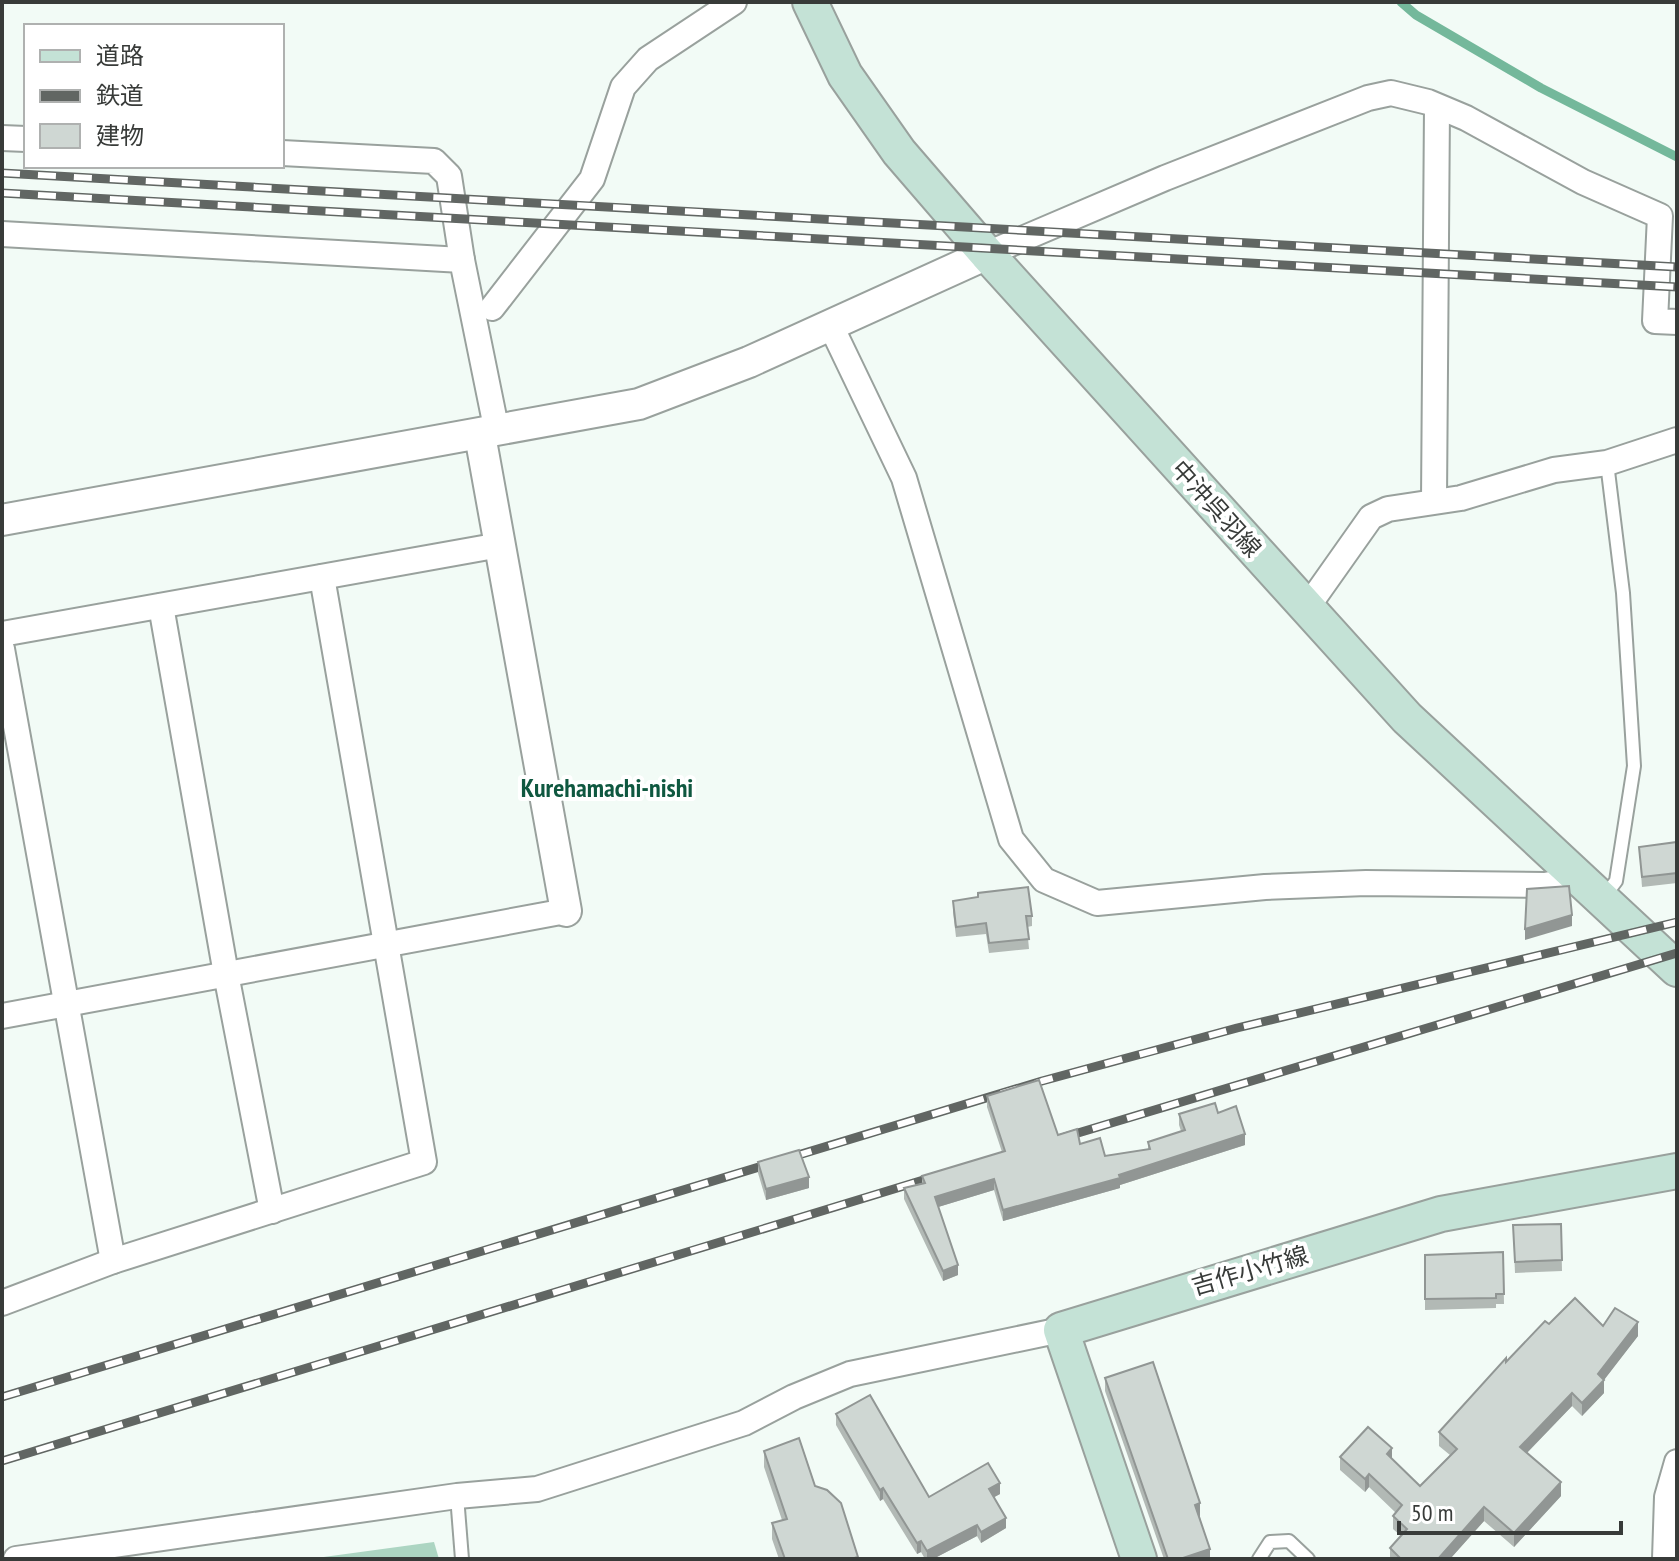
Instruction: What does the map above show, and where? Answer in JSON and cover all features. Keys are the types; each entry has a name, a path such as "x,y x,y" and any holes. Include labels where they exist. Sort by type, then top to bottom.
{"main road":[{"name":"中沖呉羽線","path":"810,2 845,75 899,152 987,254 1407,718 1677,969"},
{"name":"吉作小竹線","path":"1061,1330 1441,1214 1677,1171"},
{"path":"1061,1330 1139,1559"}],"street":[{"path":"492,308 592,179 623,87 648,59 734,2"},
{"path":"2,520 489,434 639,404 831,326 987,254 1165,178 1368,98 1391,93 1466,118 1583,182 1660,216 1655,321 1677,322"},
{"path":"1434,500 1437,107"},
{"path":"2,138 24,139"},
{"path":"2,1016 566,911 500,545 489,434 449,176 434,161 284,153"},
{"path":"2,234 462,260"},
{"path":"831,326 904,478 1011,839 1044,880 1097,903 1265,887 1366,883 1545,885 1589,890"},
{"path":"1306,609 1371,517 1388,509 1461,498 1554,470 1607,463 1677,440"},
{"path":"2,634 500,545"},
{"path":"2,1303 113,1261 424,1162 322,577"},
{"path":"161,606 226,974 272,1211"},
{"path":"2,649 113,1261"},
{"path":"16,1559 457,1496 537,1489 744,1423 794,1397 850,1374 1061,1330"},
{"path":"1665,1559 1667,1497 1677,1462"}],"lane":[{"path":"1589,890 1616,881 1634,766 1623,593 1607,463"},
{"path":"457,1496 462,1559"},
{"path":"1259,1559 1270,1542 1289,1541 1308,1559"}],"green space":[{"path":"434,1542 439,1559 309,1559"}],"building":[{"path":"1677,842 1677,873 1642,877 1639,847"},
{"path":"1569,886 1572,915 1525,929 1527,889"},
{"path":"1028,887 1032,916 1026,916 1029,939 989,943 986,923 956,927 953,901 978,897 978,893"},
{"path":"1039,1080 1058,1135 1077,1129 1080,1144 1100,1138 1105,1156 1150,1149 1148,1142 1185,1130 1179,1114 1215,1103 1218,1113 1236,1106 1245,1134 1119,1175 1120,1178 1003,1210 994,1179 935,1197 958,1265 943,1271 904,1188 925,1183 922,1176 1005,1151 987,1096"},
{"path":"799,1150 809,1177 766,1189 758,1162"},
{"path":"1561,1224 1562,1260 1515,1262 1513,1225"},
{"path":"1503,1252 1504,1294 1496,1294 1496,1298 1425,1299 1425,1255"},
{"path":"1575,1298 1603,1326 1615,1308 1638,1322 1598,1374 1604,1380 1582,1403 1572,1393 1520,1447 1561,1482 1514,1533 1484,1507 1438,1559 1401,1559 1390,1548 1407,1529 1393,1516 1402,1505 1369,1474 1365,1479 1340,1457 1368,1427 1392,1448 1387,1454 1420,1486 1457,1449 1439,1432 1506,1358 1506,1362 1545,1321 1549,1324"},
{"path":"1153,1362 1200,1503 1195,1505 1210,1549 1180,1559 1168,1559 1105,1378"},
{"path":"870,1395 929,1497 988,1463 1000,1483 989,1489 1006,1518 981,1532 977,1525 927,1551 921,1541 917,1543 883,1488 880,1490 836,1414"},
{"path":"799,1438 815,1486 827,1490 841,1503 858,1557 785,1559 772,1523 787,1519 764,1451"}],"waterway":[{"path":"1401,2 1416,15 1541,88 1677,157"}],"railway":[{"path":"2,173 1677,267"},
{"path":"2,193 1677,287"},
{"path":"2,1397 1042,1081 1237,1028 1677,922"},
{"path":"1058,1139 1677,953"},
{"path":"2,1461 943,1174"}],"district":[{"name":"Kurehamachi-nishi","path":"607,788"}]}
